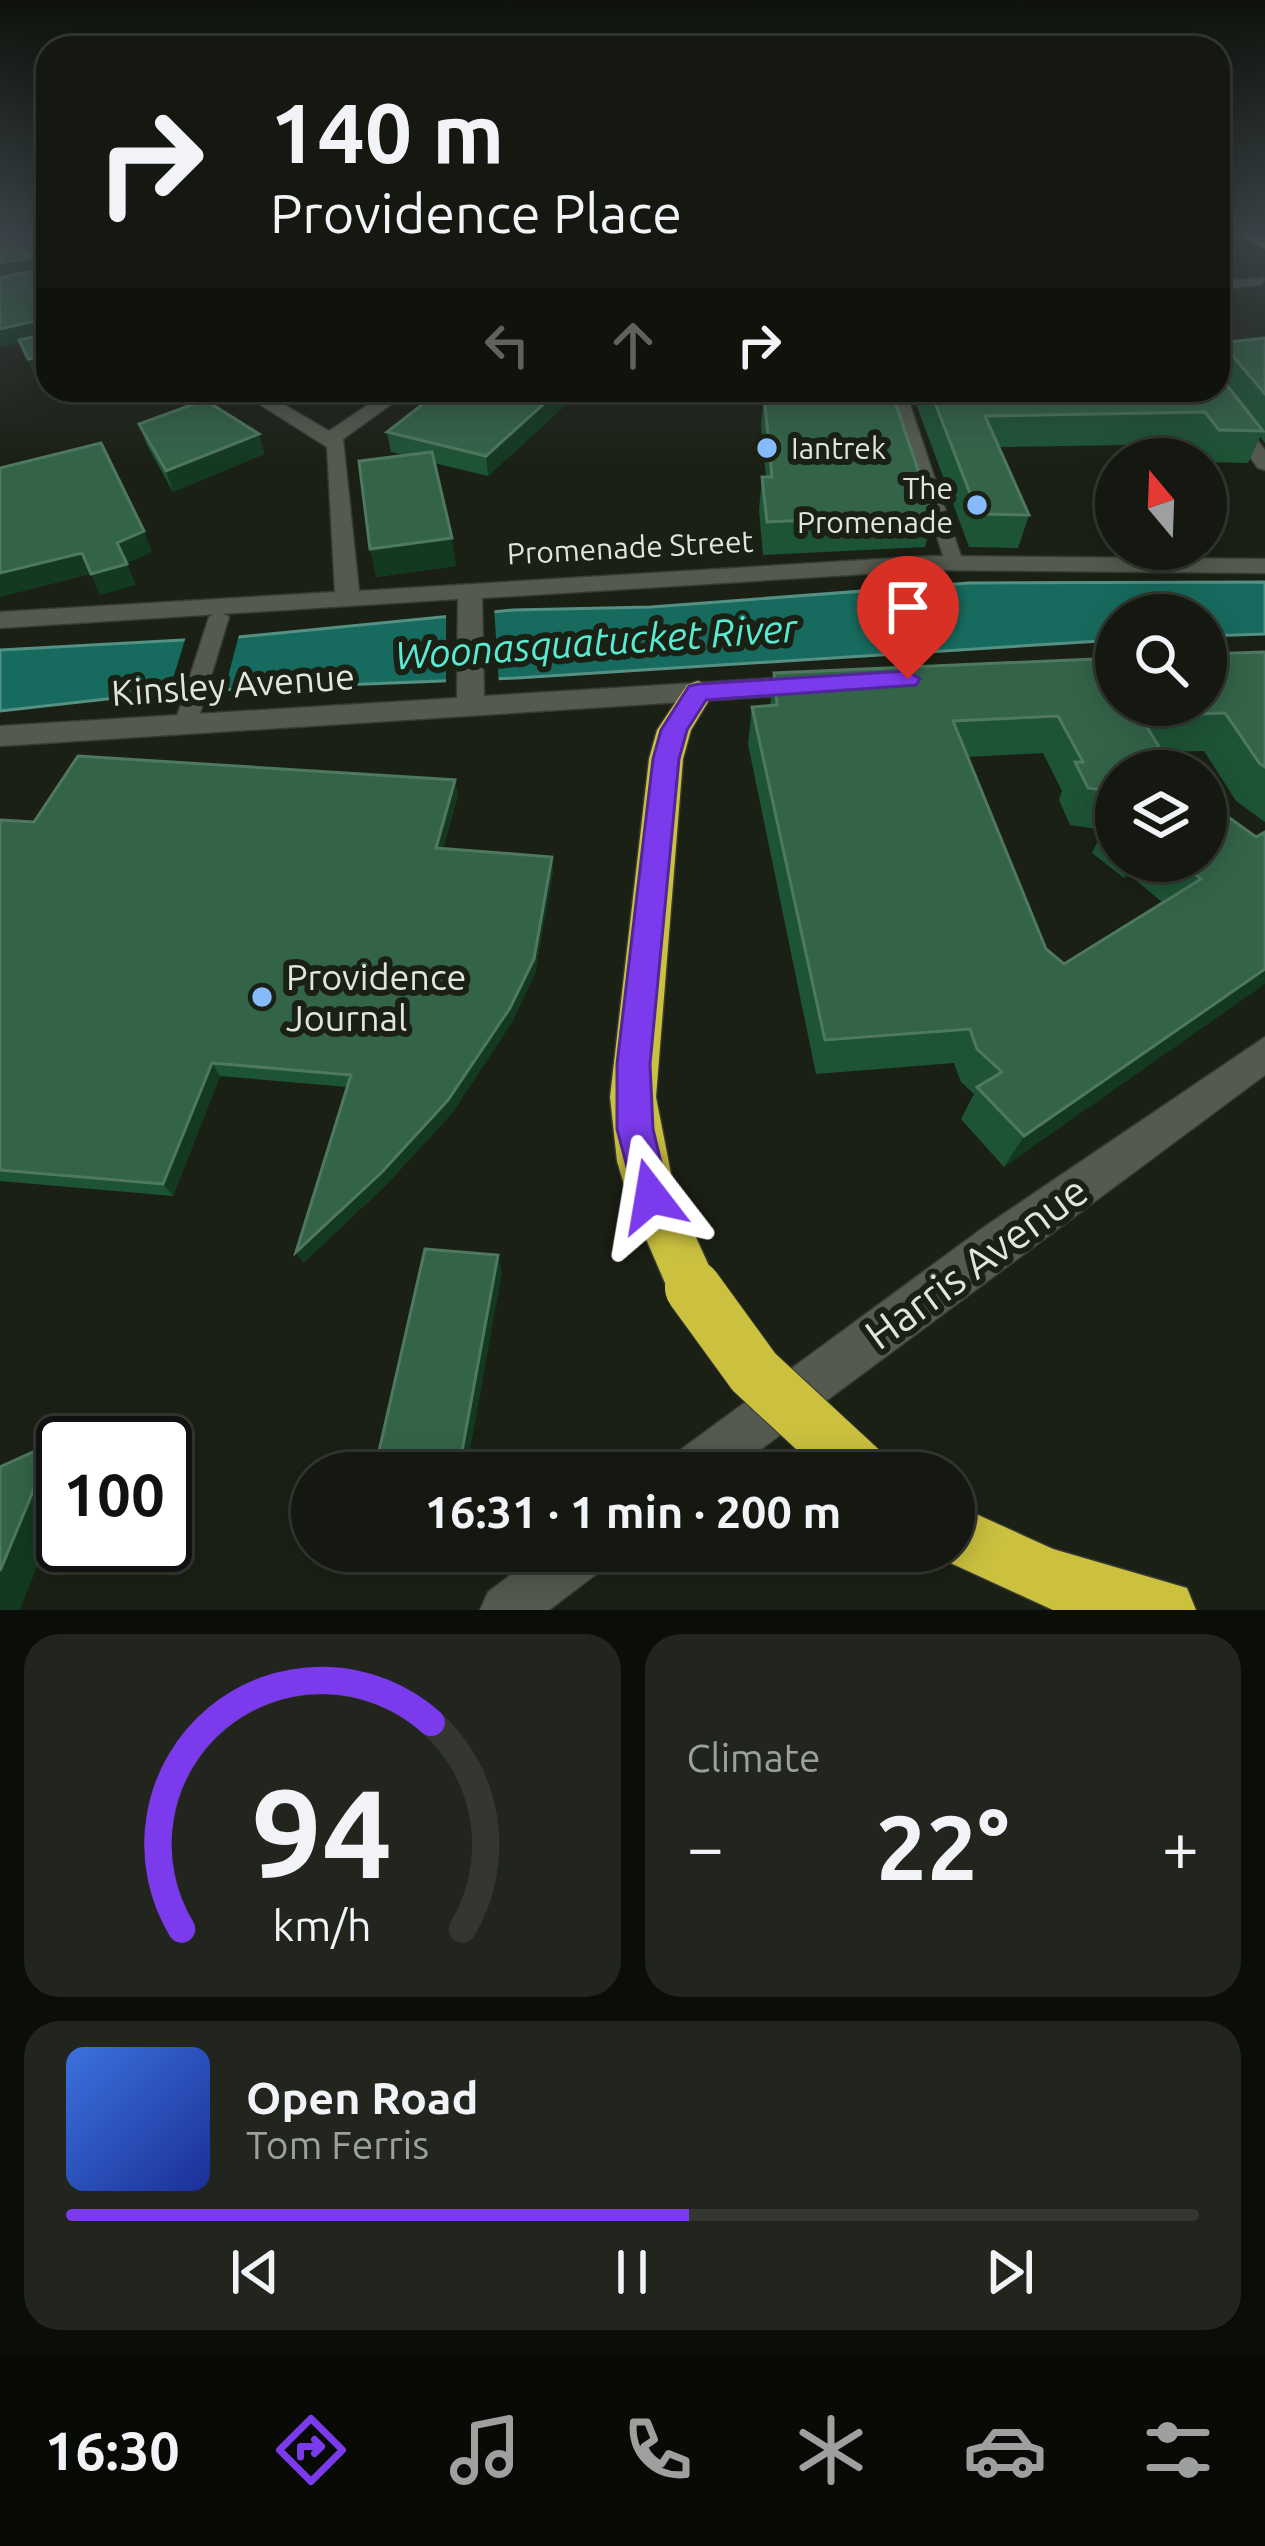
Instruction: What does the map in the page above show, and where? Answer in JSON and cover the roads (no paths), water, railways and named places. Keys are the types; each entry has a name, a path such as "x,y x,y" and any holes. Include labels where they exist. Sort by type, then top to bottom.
{"highway":[{"path":"698,692 674,730 666,759 633,1096 640,1161 693,1288 754,1372 840,1452"},
{"path":"975,1544 1048,1577 1165,1610"}],"main road":[{"path":"266,402 337,444 346,596"},
{"path":"330,440 385,402"},
{"path":"1218,402 1265,464"},
{"name":"Promenade Street","path":"0,620 346,596 470,599 953,562 1265,566"},
{"path":"470,599 471,696"},
{"name":"Kinsley Avenue","path":"0,736 471,696 698,692 836,683"},
{"name":"Harris Avenue","path":"717,1452 1002,1240 1265,1054"},
{"path":"506,1610 557,1572"}],"street":[{"path":"902,402 953,562"},
{"path":"190,708 217,622"}],"water":[{"name":"Woonasquatucket River","path":"1265,582 1265,634 1227,635 1227,594 1095,594 1095,641 517,678 169,692 0,711 0,650 238,637 513,610 651,607 969,583"}],"place":[{"name":"Iantrek","path":"767,448"},
{"name":"The Promenade","path":"977,505"},
{"name":"Providence Journal","path":"262,997"}]}
